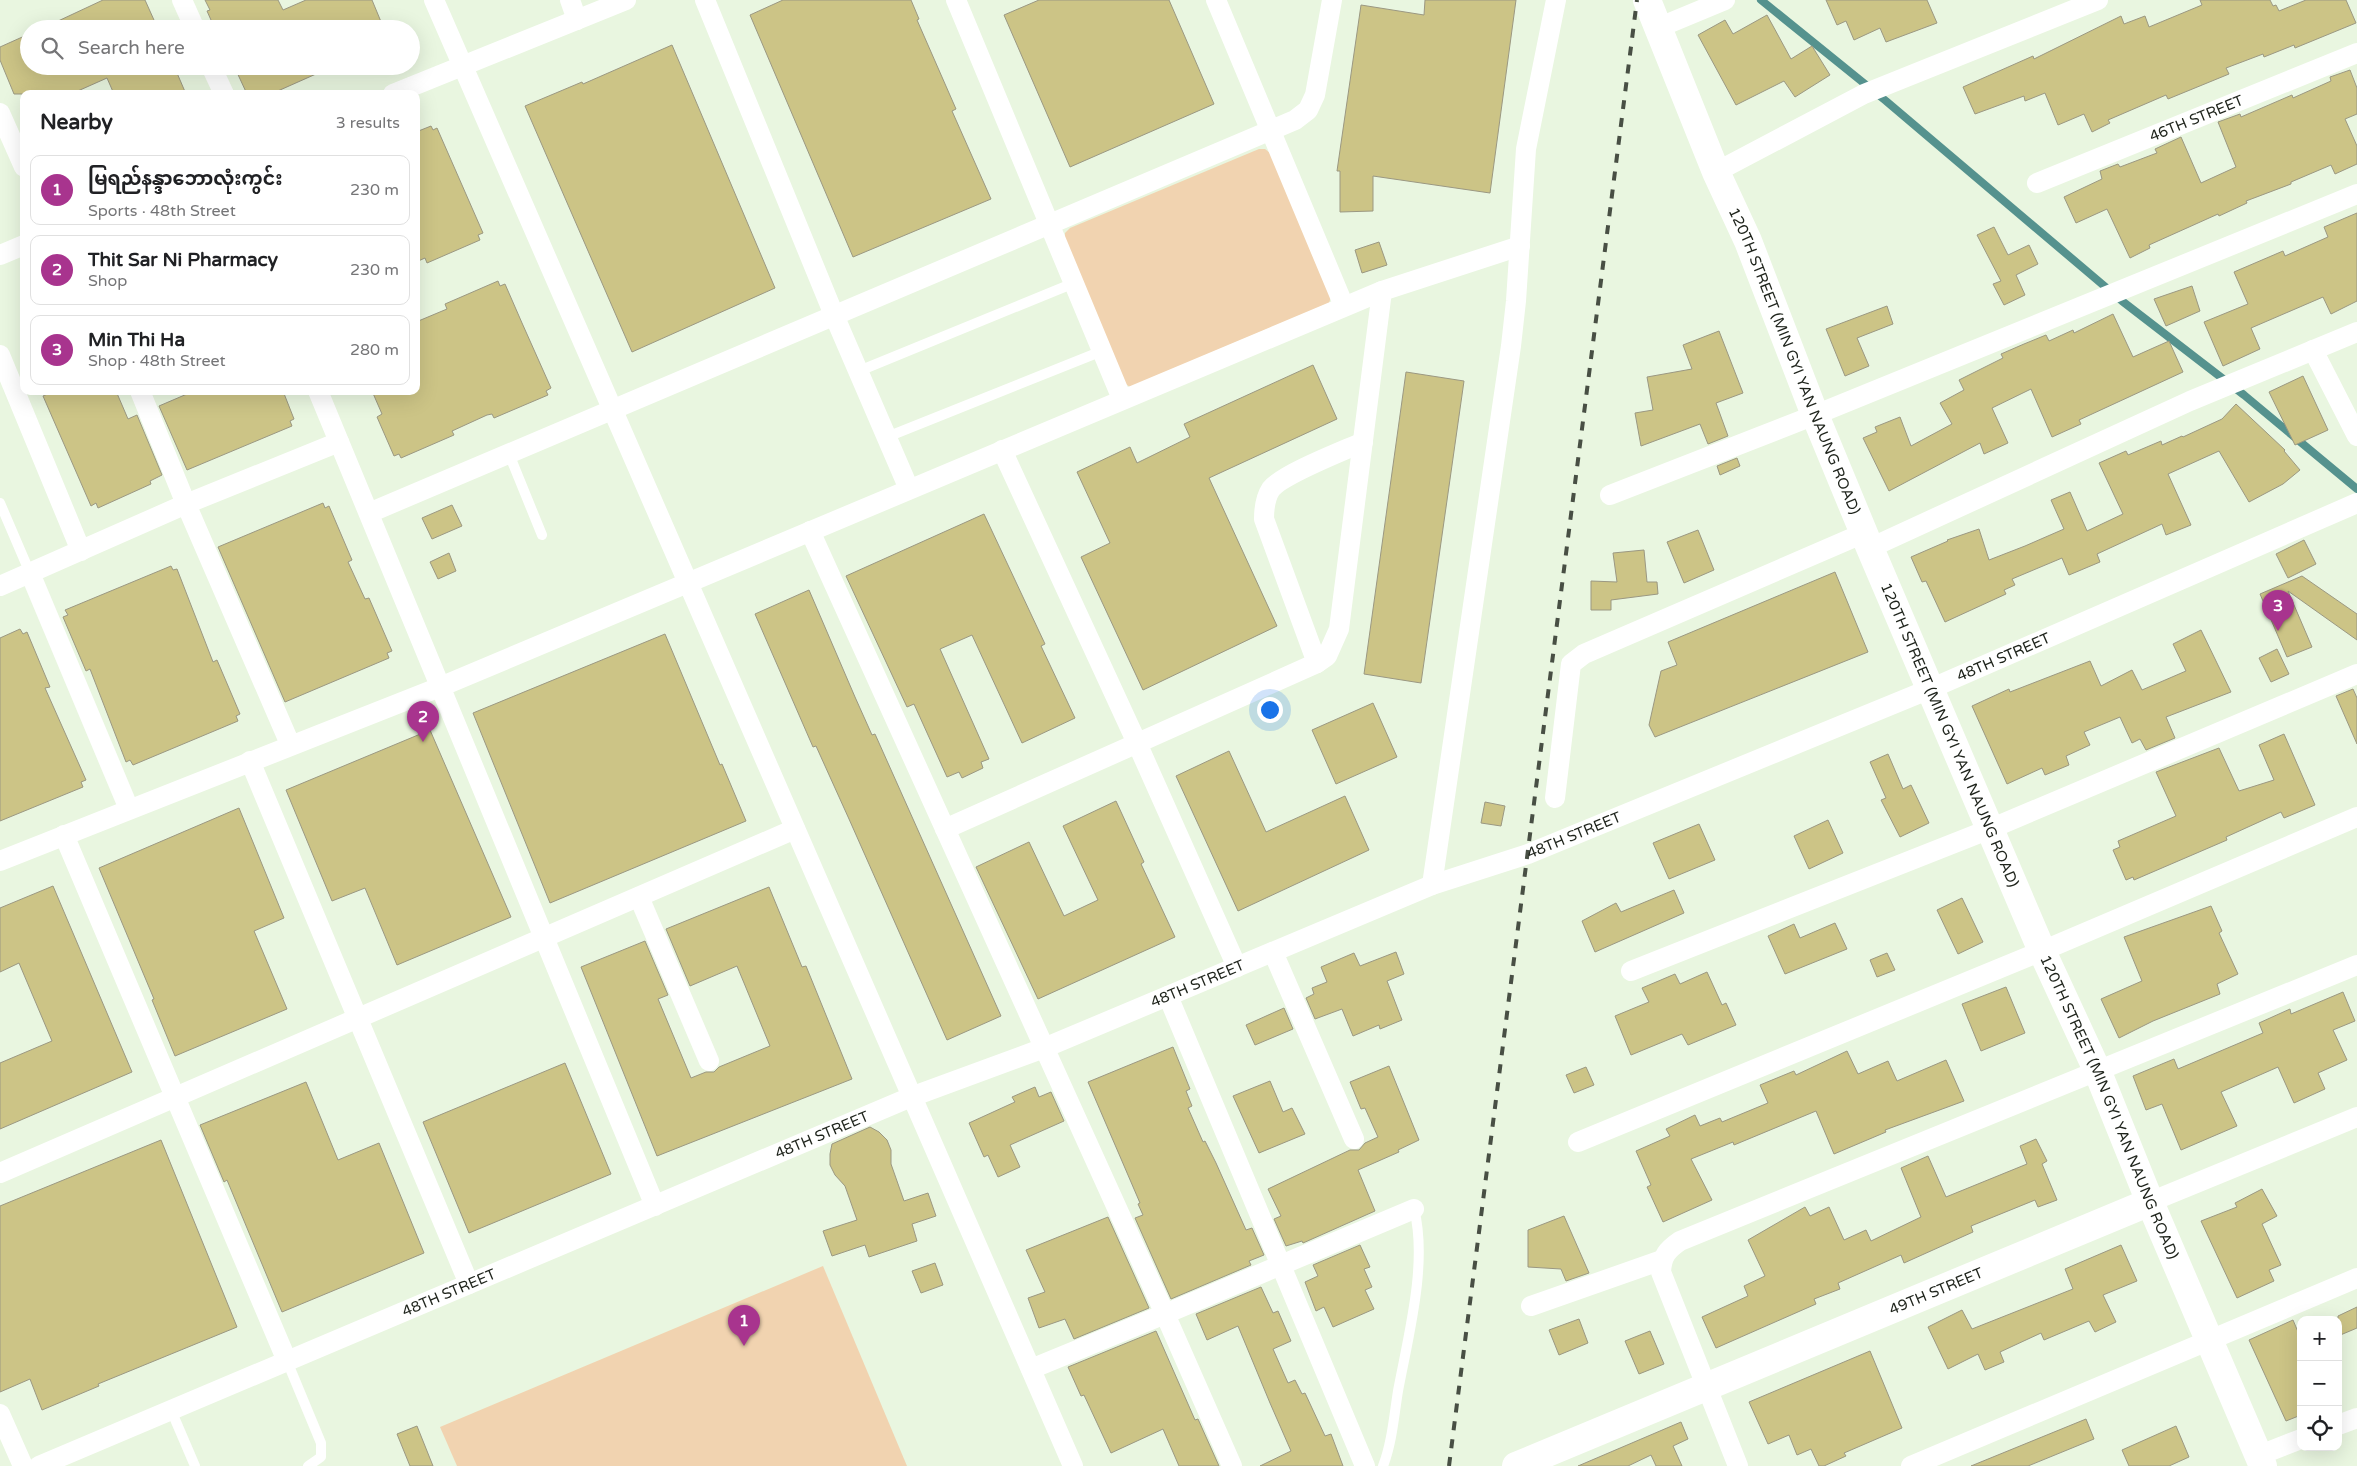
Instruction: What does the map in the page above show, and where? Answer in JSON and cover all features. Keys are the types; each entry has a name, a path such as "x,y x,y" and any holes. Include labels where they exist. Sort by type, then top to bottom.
{"street":[{"path":"182,0 191,20"},
{"path":"434,0 1073,1466"},
{"path":"570,0 578,20"},
{"path":"403,90 626,0"},
{"path":"705,0 834,315 909,489"},
{"path":"956,0 1122,400"},
{"path":"1216,0 1344,306"},
{"path":"369,513 1295,120 1308,110 1315,96 1332,0"},
{"path":"1432,885 1505,389 1516,301 1526,149 1556,0"},
{"name":"120TH STREET (MIN GYI YAN NAUNG ROAD)","path":"1647,0 1660,27 1716,172 1748,241 1815,415 1867,540 2042,951 2097,1070 2150,1202 2261,1463"},
{"path":"1660,27 1724,0"},
{"path":"1716,172 1864,94 2098,0"},
{"name":"46TH STREET","path":"2037,183 2357,53"},
{"path":"215,75 222,90"},
{"path":"0,114 20,157"},
{"path":"1610,495 1815,415 2357,194"},
{"path":"0,861 290,744 440,687 1382,290 1520,246"},
{"path":"0,255 20,247"},
{"path":"945,829 1317,663 1327,656 1339,629 1382,290"},
{"path":"1555,798 1571,664 1584,654 1867,540 2252,374 2357,332"},
{"path":"2313,350 2357,436"},
{"path":"0,355 82,551"},
{"path":"142,395 186,504 290,744"},
{"path":"320,395 654,1206"},
{"path":"0,586 186,504 339,442"},
{"path":"1317,663 1264,519 1266,497 1272,487 1285,478 1362,442"},
{"path":"1002,450 1137,743 1237,967"},
{"name":"48TH STREET","path":"39,1466 911,1097 1044,1048 1432,885 1528,854 1930,689 2357,503"},
{"path":"810,531 1232,1466"},
{"path":"30,573 129,809"},
{"path":"1631,971 1990,829 2357,674"},
{"path":"250,761 469,1284"},
{"path":"1578,1142 2042,951 2357,817"},
{"path":"0,1173 795,829"},
{"path":"64,835 287,1361"},
{"path":"639,897 709,1061"},
{"path":"1273,952 1354,1139"},
{"path":"1738,1466 1661,1272 1662,1260 1667,1250 1680,1241 2357,965"},
{"path":"1168,996 1365,1466"},
{"name":"49TH STREET","path":"1516,1466 2150,1202 2357,1118"},
{"path":"1031,1370 1414,1209"},
{"path":"1532,1306 1662,1260"},
{"path":"1911,1466 2357,1278"},
{"path":"0,1414 23,1466"},
{"path":"2342,1424 2357,1418"},
{"path":"2261,1463 2297,1442"}],"lane":[{"path":"859,371 1074,283"},
{"path":"887,437 1102,351"},
{"path":"509,454 542,535"},
{"path":"0,503 30,573"},
{"path":"1384,1466 1416,1282 1419,1241 1414,1209"},
{"path":"287,1361 321,1443 321,1456 308,1466"},
{"path":"171,1410 195,1466"}],"shaded area":[{"path":"1259,149 1265,149 1270,153 1331,297 1329,303 1130,387 1124,383 1065,240 1065,233 1070,228"},
{"path":"823,1266 907,1466 457,1466 440,1427"}],"building":[{"path":"103,0 145,0 154,20 60,20"},
{"path":"205,0 278,0 283,10 306,0 372,0 380,20 211,20 207,11 210,10"},
{"path":"783,0 911,0 919,19 917,20 956,109 952,111 991,199 853,257 750,15"},
{"path":"1039,0 1169,0 1214,104 1070,167 1004,15"},
{"path":"1425,0 1516,0 1490,193 1373,176 1373,211 1340,212 1340,171 1337,171 1361,5 1424,15"},
{"path":"1826,0 1927,0 1937,23 1886,42 1880,28 1854,40 1846,21 1837,25"},
{"path":"2200,0 2270,0 2279,11 2306,0 2346,0 2356,23 2295,48 2294,45 2264,57 2263,54 2226,68 2229,74 2168,99 2166,95 2108,120 2110,123 2092,132 2084,114 2058,125 2045,93 2025,101 2024,96 1975,114 1963,87 2033,56 2034,59 2121,16 2124,24 2145,16 2149,27 2202,5"},
{"path":"1767,15 1791,59 1812,46 1830,75 1795,97 1784,81 1736,105 1698,35 1725,20 1733,34"},
{"path":"20,38 20,75 178,75 184,90 112,90 107,78 80,90 20,90 20,94 14,94 0,60 0,47"},
{"path":"672,45 775,288 632,352 525,106 582,82 583,84"},
{"path":"2350,70 2357,88 2357,114 2345,119 2357,146 2357,164 2335,174 2331,165 2291,182 2291,184 2246,201 2247,203 2219,216 2218,214 2149,245 2150,248 2130,258 2107,209 2076,223 2064,197 2102,179 2100,171 2118,164 2120,167 2157,153 2155,149 2181,137 2201,183 2236,167 2218,122 2240,114 2241,117 2292,95 2293,98 2331,81 2330,77"},
{"path":"238,75 314,75 280,90 245,90"},
{"path":"431,126 433,130 437,128 483,233 478,235 480,240 427,263 425,258 420,260 420,130"},
{"path":"2357,213 2357,301 2331,314 2323,297 2251,328 2260,349 2223,366 2204,322 2248,304 2234,272 2283,251 2285,256 2328,237 2324,227"},
{"path":"1994,227 2008,255 2029,245 2038,264 2016,275 2025,295 2004,305 1993,284 2001,281 1977,235"},
{"path":"1379,242 1387,265 1362,273 1355,250"},
{"path":"498,281 500,286 505,284 551,388 546,391 548,395 494,418 492,414 487,415 452,431 454,435 401,458 399,454 394,456 377,417 382,414 374,395 420,395 420,320 447,309 445,304"},
{"path":"2192,286 2200,311 2166,326 2154,299"},
{"path":"1887,306 1893,324 1857,338 1869,366 1845,376 1826,329"},
{"path":"2113,314 2133,357 2169,341 2183,372 2079,420 2081,424 2052,437 2031,389 1992,408 2008,443 1984,454 1980,443 1889,491 1863,438 1877,432 1875,427 1900,417 1911,446 1952,424 1940,403 1964,390 1959,380 2003,358 2001,354 2024,344 2046,335 2049,341 2073,330 2074,333"},
{"path":"1719,331 1743,393 1716,403 1728,436 1708,444 1700,424 1641,446 1635,413 1653,410 1647,377 1692,369 1683,345"},
{"path":"1313,365 1337,419 1209,478 1277,626 1143,690 1081,557 1110,543 1077,472 1130,447 1137,463 1190,437 1184,424"},
{"path":"1406,372 1464,381 1421,683 1364,674"},
{"path":"2303,376 2328,430 2295,445 2269,392"},
{"path":"118,395 128,419 137,415 162,475 150,481 151,484 98,508 96,503 91,506 43,396"},
{"path":"185,395 285,395 294,419 290,421 292,426 187,470 159,406"},
{"path":"2236,404 2285,450 2300,470 2283,484 2249,502 2219,451 2168,474 2191,525 2166,535 2162,524 2097,554 2100,562 2069,575 2062,558 2012,579 2015,585 2004,590 2006,594 1945,622 1926,581 1922,582 1911,557 1947,540 1979,529 1989,560 2025,546 2064,529 2051,500 2070,492 2087,531 2123,514 2099,463 2126,451 2128,455 2161,441 2162,445 2183,437 2222,419"},
{"path":"1737,458 1740,466 1720,475 1717,466"},
{"path":"323,503 325,508 329,506 352,560 348,562 365,599 369,598 392,651 387,653 389,658 285,702 218,547"},
{"path":"452,505 462,526 432,539 422,518"},
{"path":"984,514 1045,644 1041,646 1075,718 1022,743 972,635 940,649 989,759 981,762 983,768 962,778 959,772 947,777 914,704 907,707 846,576"},
{"path":"1698,530 1714,570 1684,583 1667,542"},
{"path":"2304,540 2316,564 2288,578 2276,554"},
{"path":"1644,550 1647,582 1657,582 1658,594 1611,600 1611,610 1591,610 1591,581 1617,582 1613,553"},
{"path":"449,553 456,571 438,579 430,562"},
{"path":"171,566 173,570 177,569 213,662 217,660 240,714 236,716 238,721 133,765 130,760 126,762 90,669 86,671 63,617 68,615 65,610"},
{"path":"1835,572 1868,652 1655,737 1649,725 1661,671 1677,665 1668,642"},
{"path":"2302,576 2357,614 2357,640 2288,591 2312,647 2287,657 2260,594"},
{"path":"809,590 872,735 875,734 1001,1016 947,1040 816,746 813,747 755,614"},
{"path":"20,629 23,634 27,632 50,687 45,688 86,780 81,782 83,787 0,821 0,638"},
{"path":"2201,630 2231,692 2166,717 2175,738 2146,750 2140,739 2132,743 2120,717 2084,732 2090,745 2066,756 2069,765 2045,775 2042,768 2007,784 1972,706 2009,689 2010,692 2090,661 2101,686 2132,670 2142,690 2186,671 2173,644"},
{"path":"665,634 720,765 722,764 746,821 550,903 473,713"},
{"path":"2277,649 2289,674 2271,682 2259,658"},
{"path":"2353,689 2357,698 2357,744 2336,696"},
{"path":"1373,703 1397,757 1336,784 1312,730"},
{"path":"430,730 511,917 397,965 365,888 332,901 286,790"},
{"path":"2284,734 2315,805 2284,818 2281,812 2226,837 2227,840 2134,880 2133,877 2126,880 2113,850 2120,847 2118,841 2176,816 2156,772 2219,748 2239,791 2274,780 2259,745"},
{"path":"1229,751 1266,832 1345,796 1369,850 1238,911 1176,776"},
{"path":"1888,754 1903,789 1911,785 1929,823 1900,837 1881,800 1886,798 1870,762"},
{"path":"1116,801 1144,862 1141,864 1175,937 1038,999 976,867 1029,842 1064,916 1098,900 1063,826"},
{"path":"1485,802 1505,806 1501,826 1481,823"},
{"path":"239,808 284,918 254,931 287,1009 175,1056 152,1000 154,999 99,868"},
{"path":"1828,820 1843,853 1809,869 1794,836"},
{"path":"1699,824 1715,860 1669,879 1653,843"},
{"path":"53,886 132,1072 0,1129 0,1063 52,1041 19,963 0,972 0,908"},
{"path":"769,887 802,967 806,966 852,1079 657,1156 581,967 645,941 668,995 658,999 691,1078 706,1072 714,1072 719,1067 770,1046 737,966 690,986 666,929"},
{"path":"1674,890 1684,913 1595,952 1582,921 1616,903 1621,912"},
{"path":"1962,898 1983,942 1958,954 1937,910"},
{"path":"2211,906 2222,931 2219,933 2238,974 2217,984 2220,994 2153,1021 2119,1038 2101,999 2142,981 2124,937"},
{"path":"1835,923 1847,949 1785,974 1768,936 1794,924 1800,938"},
{"path":"1396,952 1404,974 1387,981 1402,1020 1380,1029 1379,1025 1353,1036 1342,1009 1315,1019 1306,998 1314,994 1312,988 1327,982 1321,967 1354,953 1360,966"},
{"path":"1887,953 1895,970 1877,977 1870,960"},
{"path":"1707,972 1722,1005 1726,1003 1736,1025 1688,1045 1682,1034 1631,1055 1615,1016 1649,1002 1642,988 1675,974 1680,984"},
{"path":"2006,987 2025,1033 1981,1051 1962,1004"},
{"path":"2343,992 2355,1021 2333,1030 2347,1060 2318,1073 2325,1089 2294,1103 2278,1067 2221,1092 2237,1126 2181,1150 2162,1104 2146,1110 2133,1076 2174,1059 2178,1069 2263,1033 2259,1023 2290,1009 2291,1014"},
{"path":"1284,1008 1293,1029 1255,1045 1246,1025"},
{"path":"1173,1047 1190,1089 1186,1091 1192,1106 1188,1108 1203,1142 1205,1141 1216,1163 1246,1230 1252,1228 1264,1255 1249,1261 1251,1265 1171,1299 1135,1218 1143,1215 1138,1204 1140,1203 1088,1082"},
{"path":"1847,1051 1858,1074 1888,1061 1897,1081 1946,1060 1964,1101 1885,1130 1886,1132 1834,1154 1816,1111 1734,1145 1733,1142 1691,1159 1712,1200 1663,1222 1647,1187 1651,1185 1636,1151 1670,1136 1666,1129 1695,1115 1700,1126 1720,1118 1722,1122 1768,1103 1760,1085 1794,1071 1796,1075"},
{"path":"565,1063 611,1174 469,1233 423,1122"},
{"path":"1389,1066 1419,1140 1398,1150 1399,1152 1358,1170 1375,1211 1303,1243 1302,1241 1286,1246 1274,1219 1281,1216 1268,1189 1350,1150 1359,1150 1365,1143 1378,1137 1365,1108 1361,1109 1350,1082"},
{"path":"1586,1067 1594,1085 1574,1093 1566,1075"},
{"path":"1270,1081 1283,1112 1292,1108 1305,1134 1259,1153 1233,1096"},
{"path":"306,1082 338,1160 379,1143 424,1253 282,1312 227,1180 224,1182 200,1125"},
{"path":"1035,1087 1039,1097 1051,1092 1064,1121 1010,1145 1020,1167 998,1177 988,1155 984,1157 969,1123 1015,1102 1012,1097"},
{"path":"870,1127 887,1140 891,1150 891,1164 904,1201 928,1193 936,1216 912,1224 917,1241 869,1257 865,1245 832,1256 823,1231 857,1220 845,1186 835,1175 830,1165 832,1144"},
{"path":"2036,1139 2047,1161 2042,1164 2057,1200 2038,1207 2035,1200 1971,1226 1973,1232 1904,1263 1901,1255 1838,1283 1840,1289 1814,1299 1816,1304 1716,1348 1702,1317 1748,1296 1744,1286 1765,1276 1748,1240 1805,1207 1810,1216 1829,1207 1844,1240 1866,1230 1871,1241 1921,1217 1901,1168 1928,1156 1946,1197 2027,1164 2020,1146"},
{"path":"161,1140 237,1327 98,1384 99,1386 42,1410 30,1379 0,1392 0,1206"},
{"path":"2262,1189 2277,1216 2262,1224 2281,1265 2269,1270 2274,1281 2237,1298 2201,1221 2237,1207 2235,1203"},
{"path":"1564,1216 1589,1273 1566,1281 1561,1269 1528,1267 1528,1230"},
{"path":"1108,1217 1149,1308 1074,1339 1065,1319 1039,1328 1028,1298 1045,1292 1026,1250"},
{"path":"1360,1245 1370,1267 1364,1269 1372,1287 1365,1290 1374,1309 1333,1327 1324,1307 1316,1311 1305,1282 1318,1276 1313,1265"},
{"path":"2121,1245 2137,1281 2103,1295 2116,1322 2095,1332 2089,1321 2044,1340 2041,1333 2000,1352 2004,1362 1985,1370 1978,1354 1948,1369 1928,1327 1962,1310 1972,1329 2073,1289 2065,1269"},
{"path":"935,1263 943,1285 921,1293 912,1271"},
{"path":"1261,1287 1273,1313 1278,1311 1291,1341 1273,1349 1288,1383 1295,1380 1302,1394 1305,1393 1325,1436 1331,1434 1343,1466 1260,1466 1291,1451 1238,1326 1207,1340 1196,1314"},
{"path":"2357,1307 2357,1328 2342,1334 2342,1316 2338,1316"},
{"path":"1579,1319 1588,1343 1559,1355 1549,1330"},
{"path":"2293,1320 2297,1330 2297,1417 2286,1421 2249,1340"},
{"path":"1156,1331 1195,1420 1198,1419 1219,1466 1179,1466 1163,1429 1111,1453 1084,1395 1081,1396 1068,1367"},
{"path":"1650,1331 1664,1364 1639,1374 1625,1341"},
{"path":"1870,1351 1902,1428 1844,1453 1846,1456 1824,1466 1819,1466 1811,1449 1797,1455 1789,1435 1768,1444 1749,1402"},
{"path":"2086,1419 2094,1439 2028,1466 1971,1466"},
{"path":"1681,1422 1688,1439 1673,1446 1682,1466 1656,1466 1651,1455 1628,1466 1578,1466"},
{"path":"417,1426 433,1466 410,1466 397,1434"},
{"path":"2176,1426 2189,1457 2169,1466 2129,1466 2122,1450"}],"waterway":[{"path":"1761,0 1886,101 2122,301 2244,395 2357,489"}],"railway":[{"path":"1449,1466 1637,0"}],"place":[{"name":"Min Thi Ha","path":"2278,631"},
{"name":"Thit Sar Ni Pharmacy","path":"423,742"},
{"name":"မြရည်နန္ဒာဘောလုံးကွင်း","path":"744,1346"}]}
